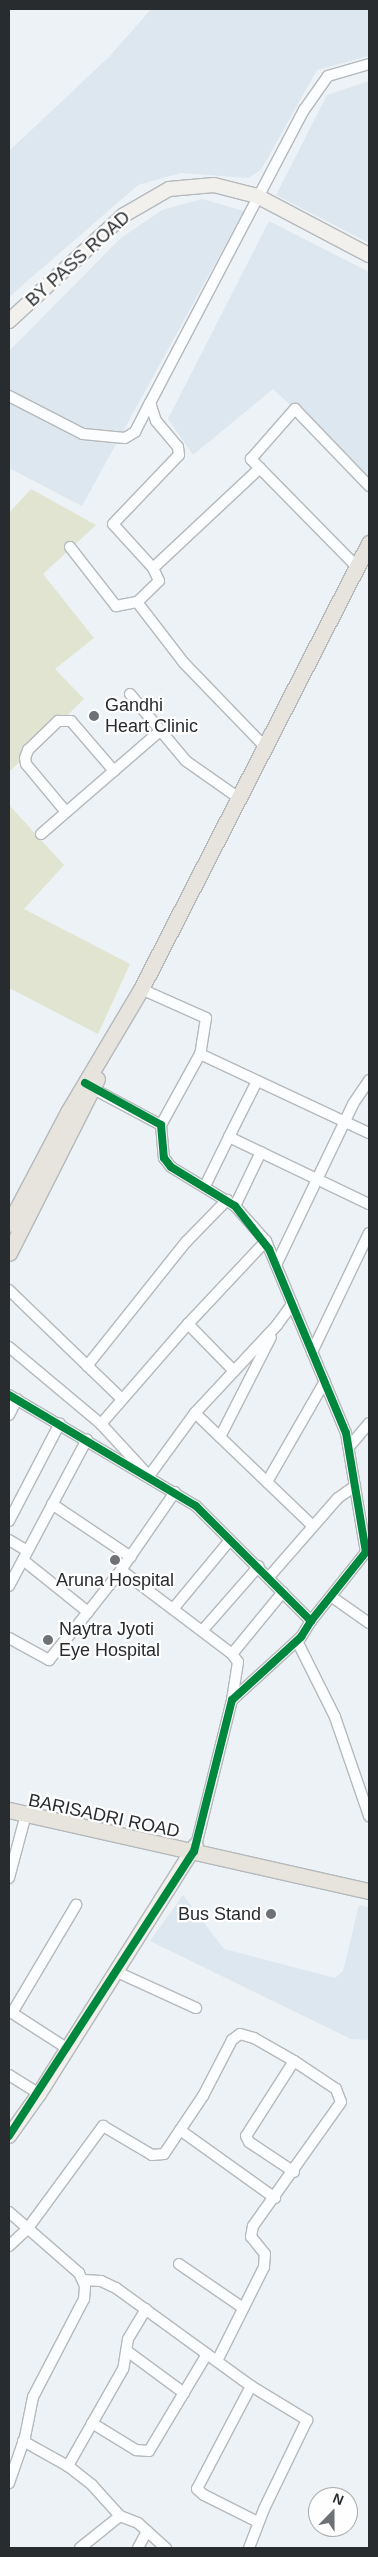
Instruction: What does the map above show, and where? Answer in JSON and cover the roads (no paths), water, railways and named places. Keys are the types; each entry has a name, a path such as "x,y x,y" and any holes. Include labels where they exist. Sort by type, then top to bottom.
{"main road":[{"path":"9,1253 105,1054 240,800 358,568 369,542"},
{"path":"9,1224 89,1086"},
{"name":"BARISADRI ROAD","path":"9,1803 33,1813"},
{"name":"BARISADRI ROAD","path":"9,1810 33,1813 195,1848 369,1881"},
{"name":"BARISADRI ROAD","path":"195,1848 369,1891"}],"street":[{"path":"9,396 83,434 125,438 135,432 257,196 304,110 328,76 369,64"},
{"name":"BY PASS ROAD","path":"9,321 124,215 169,189 214,184 257,196 369,255"},
{"path":"70,548 116,606 137,602 158,581 153,568 113,524 179,455 178,447 156,421 150,403"},
{"path":"358,568 251,458 295,409 369,486"},
{"path":"153,568 260,468"},
{"path":"137,602 184,663 266,748"},
{"path":"130,694 186,761 240,800"},
{"path":"66,812 26,764 25,758 28,750 58,721 68,720 76,726 114,770"},
{"path":"41,834 160,731"},
{"path":"141,989 206,1018 200,1054 161,1126 164,1158 171,1167 231,1203 266,1241 346,1432 368,1550 297,1641 232,1700"},
{"path":"200,1054 369,1133"},
{"path":"276,1265 345,1121 369,1080"},
{"path":"205,1186 258,1081"},
{"path":"89,1086 161,1126"},
{"path":"229,1137 369,1204"},
{"path":"87,1366 186,1242 231,1203 261,1152"},
{"path":"312,1352 369,1234"},
{"path":"101,1424 188,1324 266,1241"},
{"path":"9,1290 122,1400"},
{"path":"149,1476 195,1413 277,1325 292,1304"},
{"path":"188,1324 234,1371"},
{"path":"220,1437 277,1325"},
{"path":"9,1347 101,1424 149,1476"},
{"path":"267,1482 324,1381"},
{"path":"9,1415 13,1397 87,1439 196,1506 259,1566 311,1621"},
{"path":"195,1413 313,1526"},
{"path":"9,1521 60,1423"},
{"path":"349,1447 369,1423"},
{"path":"9,1586 87,1439"},
{"path":"269,1577 338,1498 355,1486"},
{"path":"9,1638 49,1660 131,1557 175,1492"},
{"path":"52,1504 131,1557"},
{"path":"9,1540 88,1612"},
{"path":"173,1609 230,1540"},
{"path":"202,1631 259,1566"},
{"path":"9,2136 68,2049 195,1848 232,1700 238,1662 232,1654 121,1570"},
{"path":"232,1654 283,1592"},
{"path":"332,1597 369,1623"},
{"path":"297,1641 335,1717 369,1816"},
{"path":"9,1878 33,1813"},
{"path":"68,2049 10,2012 76,1905"},
{"path":"117,1972 196,2008"},
{"path":"9,2246 28,2228 103,2126 156,2157 164,2154 236,2036 246,2035 294,2062 336,2089 340,2102 294,2172 251,2231 254,2243 262,2250 266,2260 217,2361"},
{"path":"294,2062 246,2136 254,2146 294,2172"},
{"path":"9,2076 38,2094"},
{"path":"180,2130 275,2198"},
{"path":"9,2212 84,2280 108,2283 251,2386 307,2420 258,2522 249,2548"},
{"path":"179,2264 243,2308"},
{"path":"9,2483 23,2441 33,2398 84,2299 84,2280"},
{"path":"68,2466 123,2369 128,2339 146,2309"},
{"path":"126,2351 184,2393"},
{"path":"92,2423 144,2453 154,2445 207,2354"},
{"path":"251,2386 197,2488 258,2522"},
{"path":"23,2441 68,2466 92,2485 120,2516 138,2523 166,2548"},
{"path":"80,2548 120,2516"},
{"path":"138,2548 147,2532"}],"place":[{"name":"Gandhi Heart Clinic","path":"94,716"},
{"name":"Aruna Hospital","path":"115,1560"},
{"name":"Naytra Jyoti Eye Hospital","path":"48,1640"},
{"name":"Bus Stand","path":"271,1914"}]}
